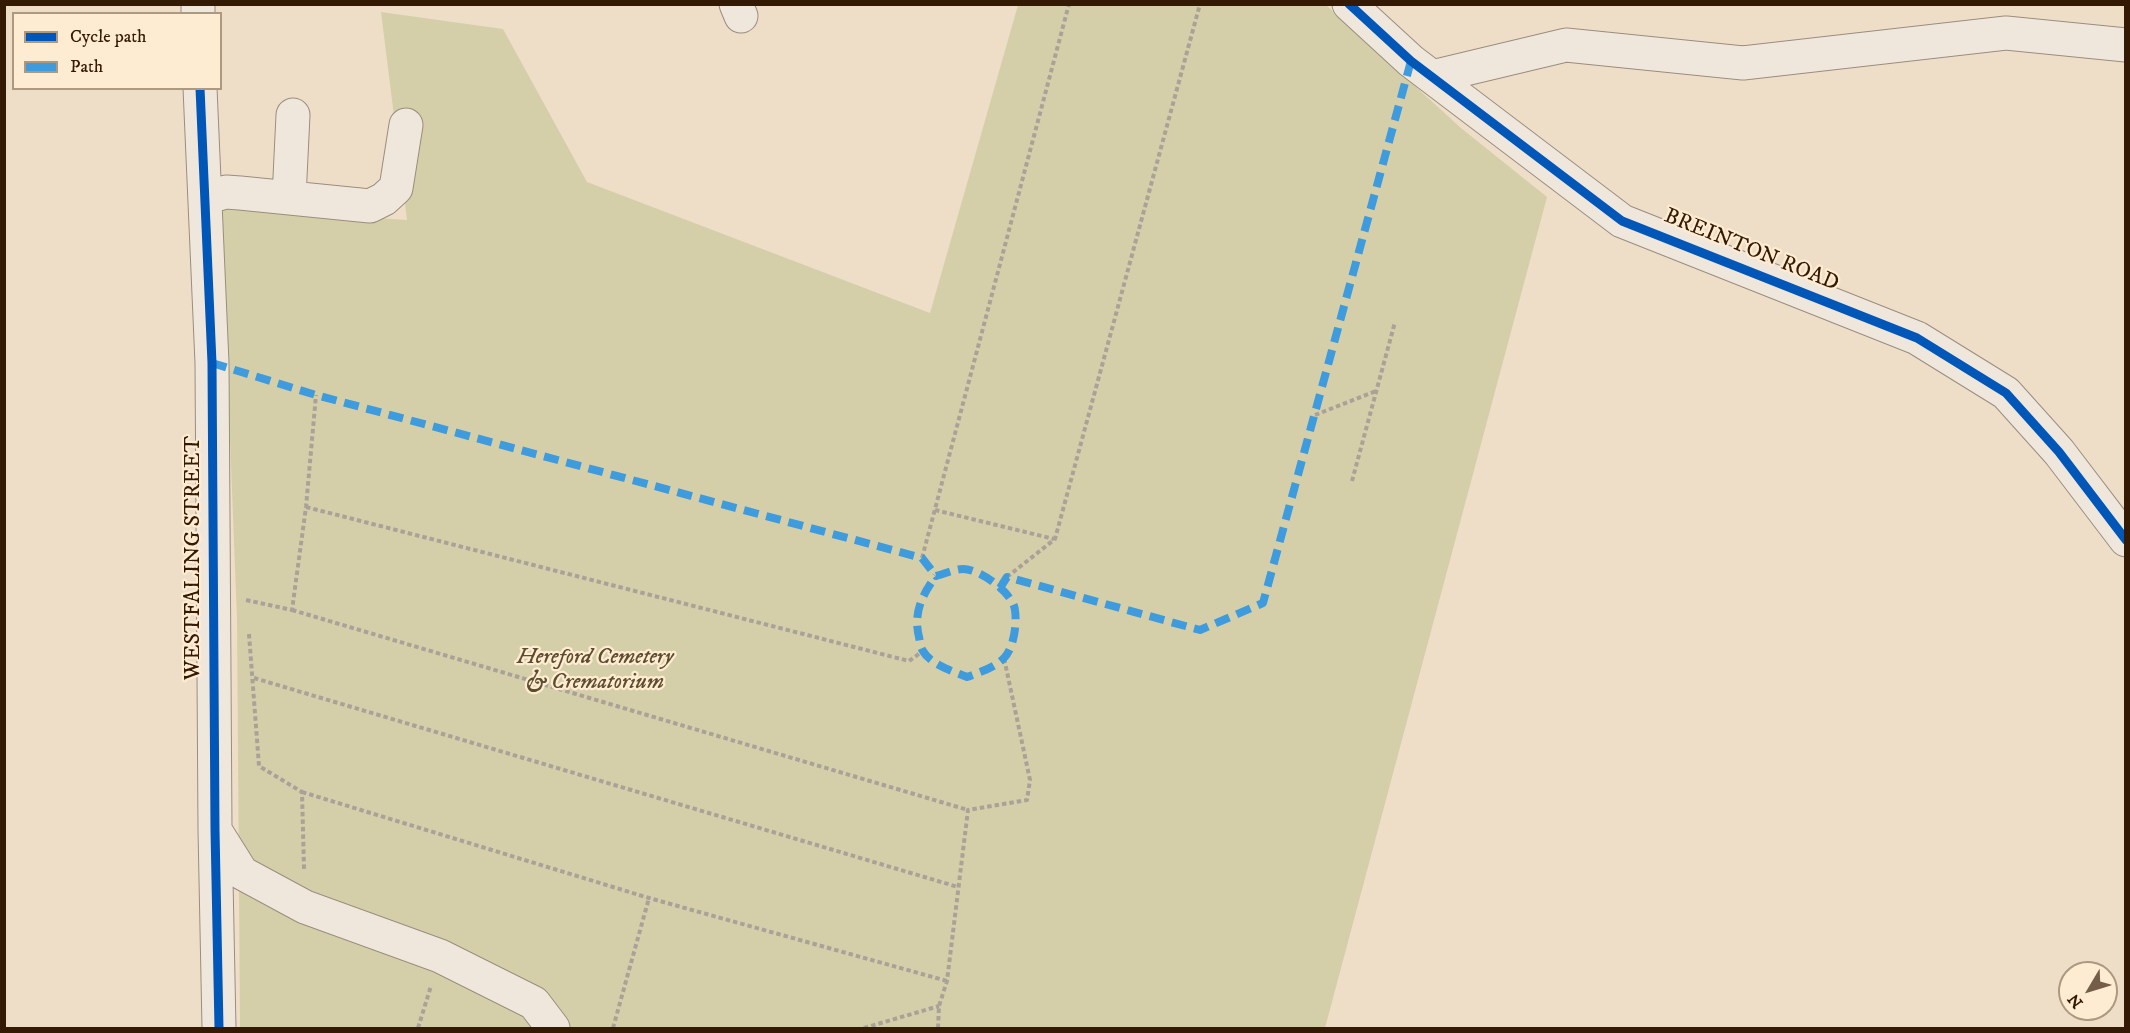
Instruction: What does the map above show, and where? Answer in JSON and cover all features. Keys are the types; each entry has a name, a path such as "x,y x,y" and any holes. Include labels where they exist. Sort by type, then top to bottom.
{"street":[{"name":"BREINTON ROAD","path":"1349,4 1411,61 1622,220 1917,338 2006,393 2059,452 2126,540"},
{"path":"1432,76 1566,45 1743,63 2006,33 2126,45"},
{"name":"WESTFALING STREET","path":"200,90 212,363 215,830 219,1029"},
{"path":"289,198 293,115"},
{"path":"205,198 226,192 370,206 384,199 396,188 406,125"},
{"path":"215,830 242,873 305,907 440,956 534,1003 553,1029"}],"path":[{"path":"922,558 1069,4"},
{"path":"1007,577 1055,539 1200,4"},
{"path":"1352,481 1395,322"},
{"path":"1315,415 1377,391"},
{"path":"292,610 306,507 316,395"},
{"path":"306,507 909,662 923,651"},
{"path":"935,510 1055,539"},
{"path":"247,611 246,600 292,610 968,810 1027,800 1030,780 1004,658"},
{"path":"249,633 259,766 302,792 649,898 947,981"},
{"path":"254,678 958,887"},
{"path":"302,792 305,907"},
{"path":"938,1029 939,1006 947,981 968,810"},
{"path":"613,1029 649,898"},
{"path":"418,1029 440,956"},
{"path":"864,1029 939,1006"}],"green space":[{"name":"Hereford Cemetery & Crematorium","path":"1018,5 1326,5 1461,128 1547,197 1325,1028 240,1028 237,619 221,208 407,220 381,12 503,29 587,182 930,313"}],"marked path":[{"path":"1000,588 1007,577 1200,630 1263,603 1411,61"},
{"path":"212,363 316,395 922,558 936,576 960,569 970,570 995,583 1013,603 1015,629 1012,642 1004,658 987,669 967,677 943,667 926,656 920,644 917,620 923,597 936,576"}],"cycle path":[{"path":"1349,4 1411,61 1622,221 1917,338 2006,393 2059,452 2126,540"},
{"path":"200,90 212,363 215,830 219,1028"}]}
